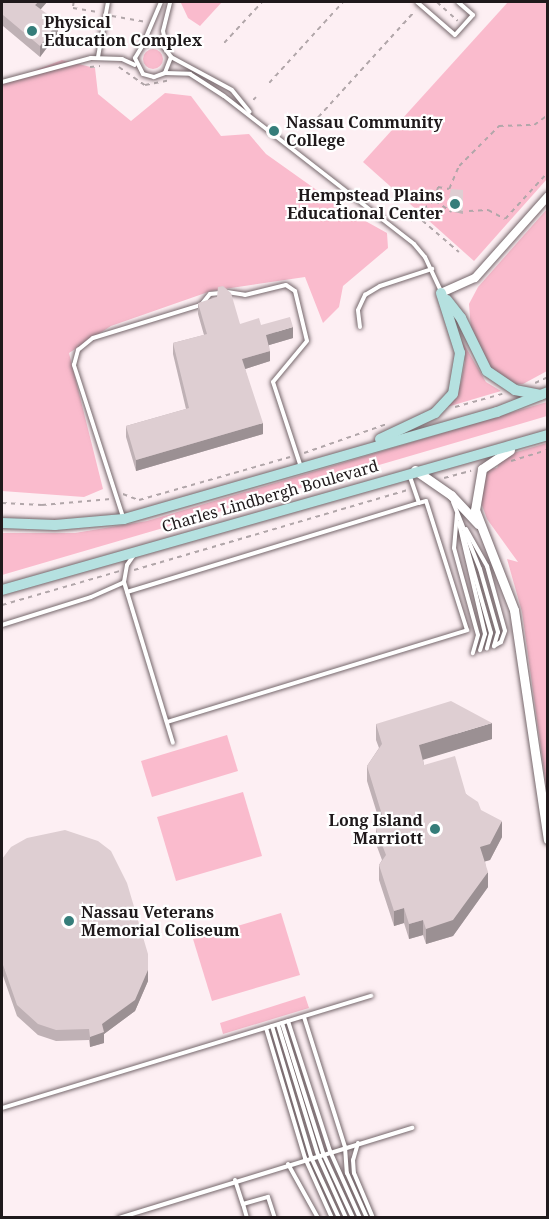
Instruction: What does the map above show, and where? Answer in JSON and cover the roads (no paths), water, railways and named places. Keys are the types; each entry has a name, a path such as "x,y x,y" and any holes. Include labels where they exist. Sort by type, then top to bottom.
{"main road":[{"path":"441,293 461,318 487,371 515,390 545,394"},
{"path":"351,453 441,408 453,394 460,353 441,293"},
{"name":"Charles Lindbergh Boulevard","path":"2,523 55,525 124,519 545,394"},
{"name":"Charles Lindbergh Boulevard","path":"4,587 412,471 544,436"}],"street":[{"path":"441,293 484,268 548,196"},
{"path":"544,436 499,454 482,469 475,501 482,528 504,575 514,610 548,839"},
{"path":"412,471 451,495 482,528"}],"lane":[{"path":"98,57 108,2"},
{"path":"136,66 136,52 144,43 161,2"},
{"path":"170,2 163,31 171,57 232,90 254,117"},
{"path":"417,2 455,35 473,15 458,2"},
{"path":"144,43 155,41 166,46"},
{"path":"2,82 62,62 98,57 122,59 136,66 148,76 165,73 190,74 254,117 414,244 432,269 441,293"},
{"path":"165,73 171,57"},
{"path":"360,327 357,310 366,295 380,286 432,269"},
{"path":"124,519 74,365 78,350 93,338 201,305 210,294 228,291 245,295 286,285 295,291 307,341 273,382 302,468"},
{"path":"412,471 414,489 419,503"},
{"path":"451,495 491,633 487,648"},
{"path":"127,592 426,501 467,630 167,722"},
{"path":"457,513 487,566 505,631 501,642 494,646"},
{"path":"457,513 467,573 485,634 480,650"},
{"path":"457,513 454,548 478,635 473,652"},
{"path":"137,550 127,565 124,582 173,743"},
{"path":"2,625 91,597 124,582"},
{"path":"2,1108 371,996"},
{"path":"304,1017 345,1147 347,1173 367,1218"},
{"path":"288,1022 330,1151 360,1218"},
{"path":"280,1024 321,1154 346,1218"},
{"path":"272,1026 312,1157 339,1218"},
{"path":"266,1028 305,1158 332,1218"},
{"path":"119,1218 305,1158 412,1128"},
{"path":"358,1143 352,1160 354,1173 373,1218"},
{"path":"321,1154 353,1218"},
{"path":"288,1164 318,1218"},
{"path":"235,1180 247,1218"},
{"path":"243,1204 268,1197 275,1218"}],"place":[{"name":"Physical Education Complex","path":"32,31"},
{"name":"Nassau Community College","path":"274,131"},
{"name":"Hempstead Plains Educational Center","path":"455,204"},
{"name":"Long Island Marriott","path":"435,829"},
{"name":"Nassau Veterans Memorial Coliseum","path":"69,921"}]}
